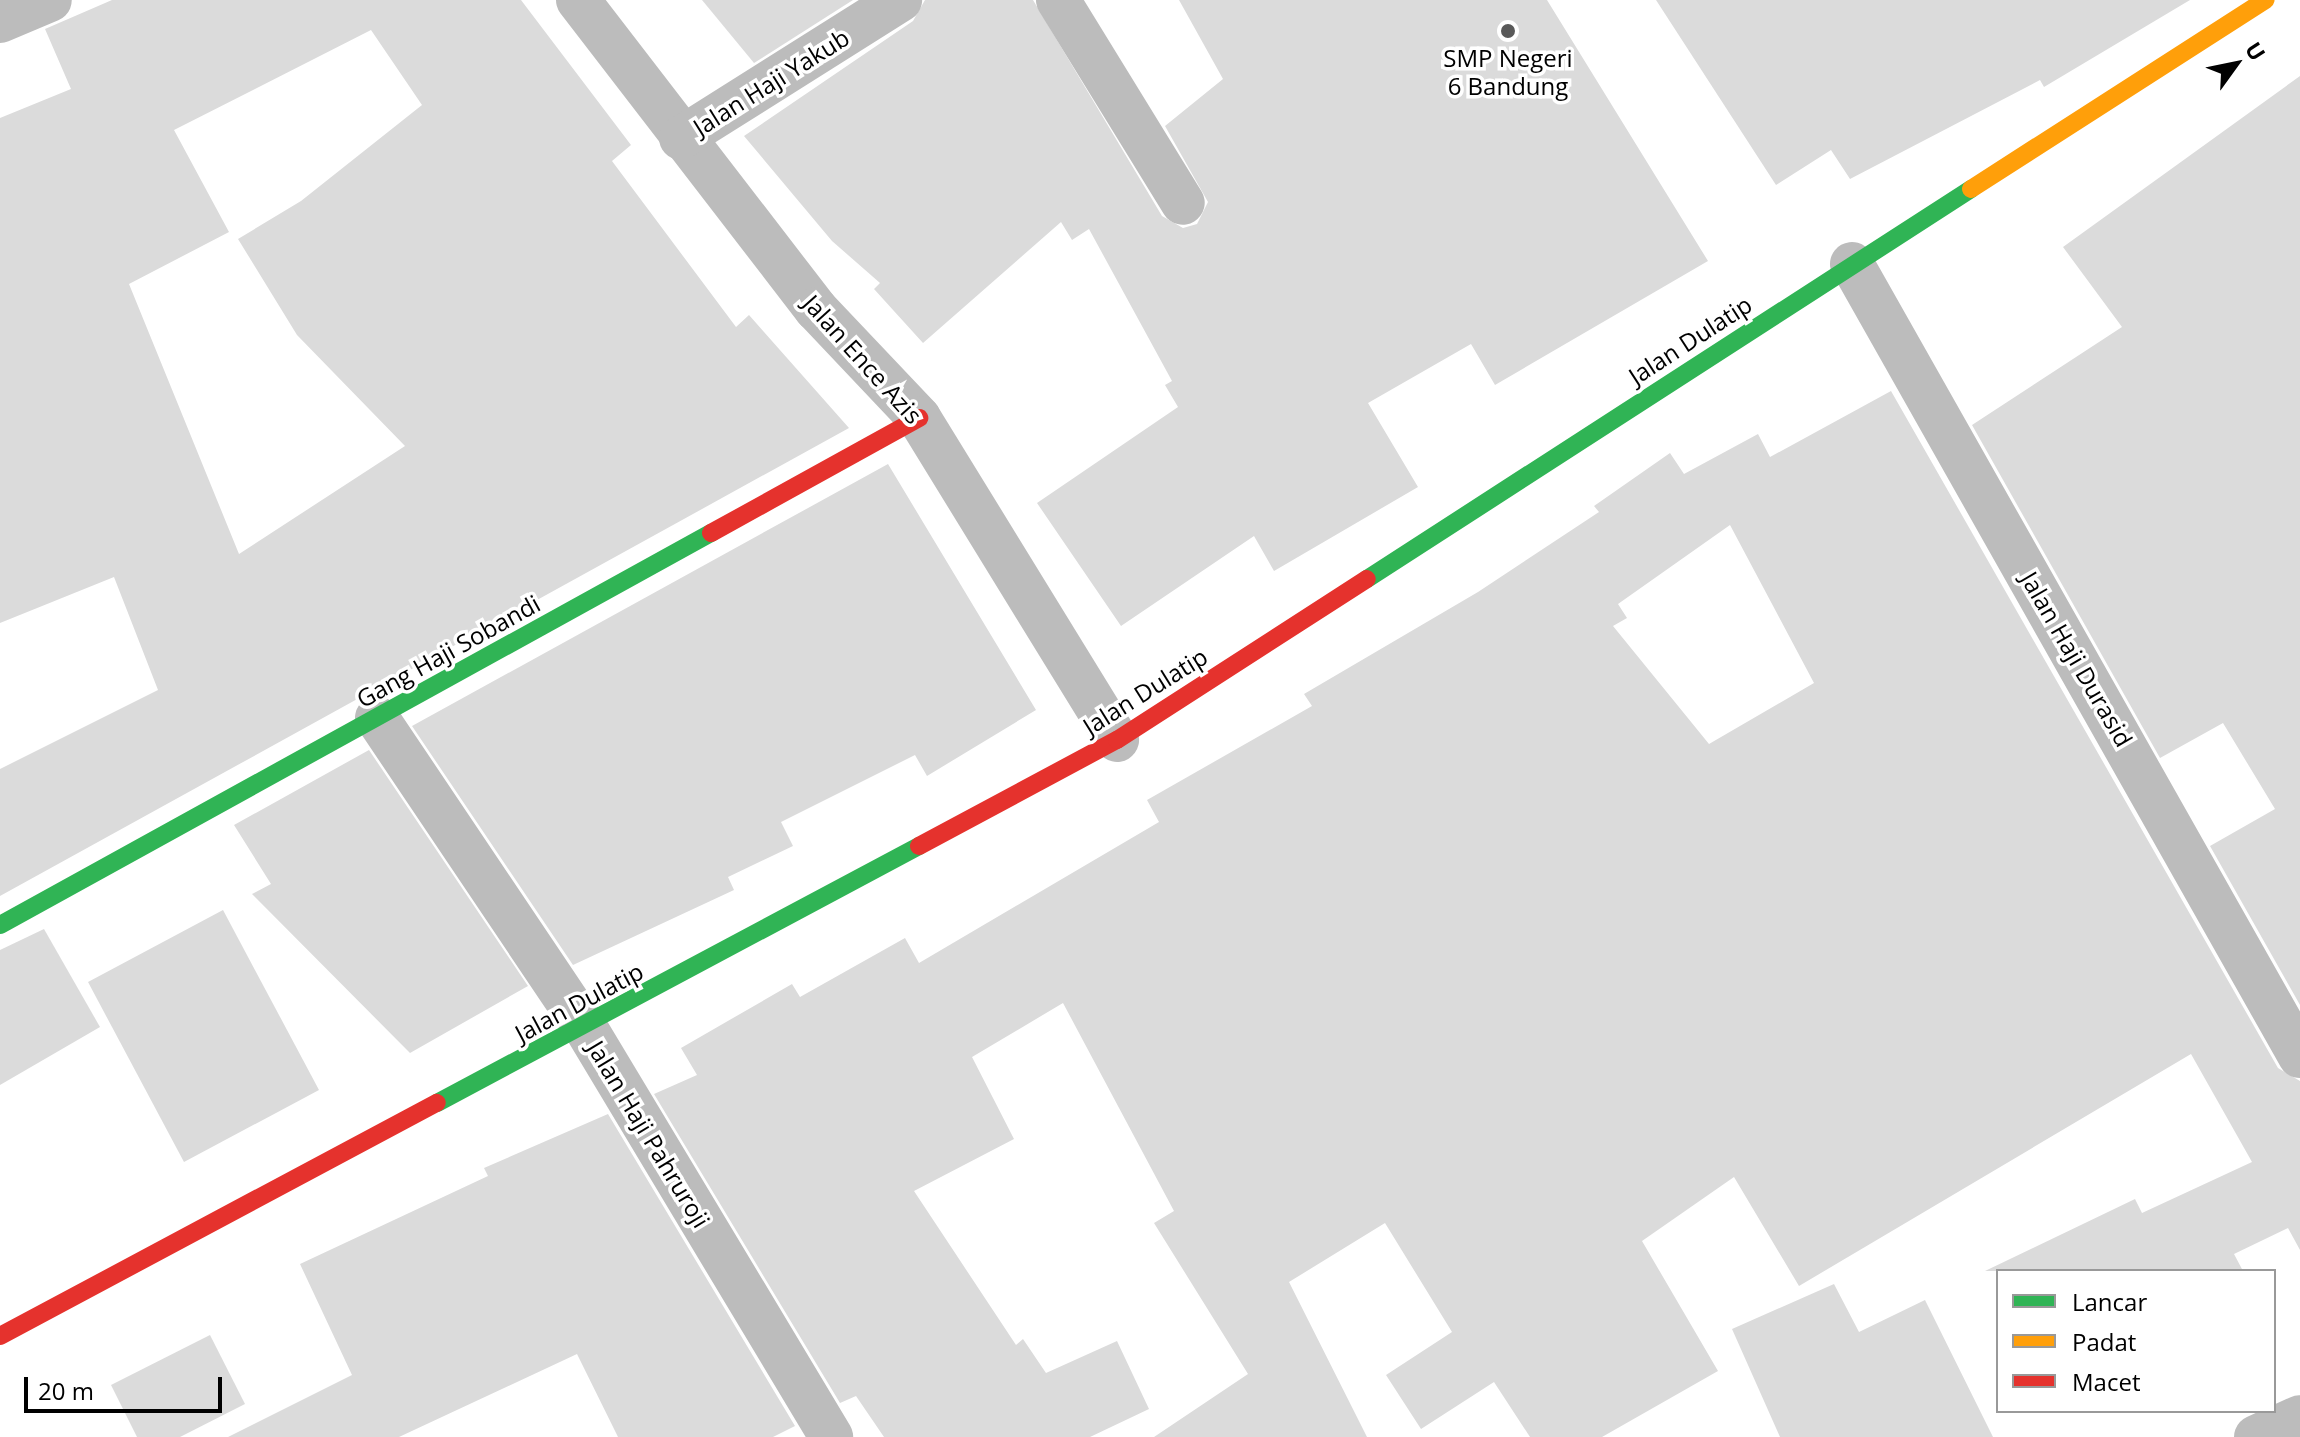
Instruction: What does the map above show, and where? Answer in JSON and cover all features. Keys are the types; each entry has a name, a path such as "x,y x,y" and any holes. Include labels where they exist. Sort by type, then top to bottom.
{"street":[{"path":"0,21 50,0"},
{"name":"Jalan Ence Azis","path":"578,0 681,138 816,309 919,418 1117,740"},
{"name":"Jalan Haji Yakub","path":"681,138 900,0"},
{"path":"1058,0 1183,203"},
{"name":"Jalan Dulatip","path":"0,1336 585,1027 1117,740 2265,0"},
{"name":"Jalan Haji Durasid","path":"1852,264 2300,1056"},
{"name":"Gang Haji Sobandi","path":"0,925 919,418"},
{"name":"Jalan Haji Pahruroji","path":"377,718 585,1027 831,1437"},
{"path":"2256,1437 2300,1417"}],"building":[{"path":"112,0 521,0 631,145 612,161 736,327 749,315 849,428 0,896 0,769 158,690 114,577 0,623 0,118 71,89 45,29","holes":["371,30 422,105 301,201 238,239 297,335 405,446 239,554 129,284 229,232 174,130"]},
{"path":"702,0 853,0 754,63"},
{"path":"925,0 1033,0 1162,216 1183,228 1197,224 1208,202 1165,126 1223,79 1179,0 1547,0 1708,261 1495,385 1471,344 1368,403 1418,487 1274,571 1254,536 1121,626 1037,503 1178,407 1165,385 1172,381 1089,229 1072,240 1061,222 923,343 874,289 880,283 832,241 744,136 913,21"},
{"path":"1656,0 2190,0 2044,87 2040,80 1850,179 1831,150 1776,185"},
{"path":"2300,76 2300,1005 2210,846 2275,809 2223,723 2160,758 1972,425 2122,327 2063,247"},
{"path":"1891,391 2278,1068 2300,1081 2300,1250 2288,1228 2234,1254 2242,1269 1985,1271 2135,1199 2142,1213 2252,1162 2191,1054 1799,1286 1734,1177 1642,1241 1718,1371 1602,1437 1530,1437 1494,1382 1421,1429 1386,1375 1452,1332 1385,1223 1289,1282 1367,1437 1154,1437 1248,1374 1154,1223 1174,1211 1063,1003 972,1057 1014,1139 914,1191 1016,1345 1023,1339 1046,1373 1117,1341 1149,1409 1090,1437 884,1437 856,1396 840,1403 654,1094 697,1075 681,1048 792,984 800,997 905,938 919,963 1159,822 1147,800 1312,706 1304,694 1478,592 1599,512 1594,506 1670,453 1684,474 1758,434 1770,457","holes":["1730,525 1814,683 1709,744 1613,626 1627,618 1618,604"]},
{"path":"888,464 1036,710 927,776 915,755 781,822 793,846 728,877 734,890 573,965 412,726"},
{"path":"369,750 528,986 410,1053 252,894 271,884 234,825"},
{"path":"223,910 319,1090 184,1162 88,982"},
{"path":"44,929 100,1027 0,1085 0,950"},
{"path":"608,1114 795,1426 773,1437 618,1437 577,1354 399,1437 228,1437 352,1375 300,1264 488,1176 484,1168"},
{"path":"1834,1284 1859,1332 1925,1300 1993,1437 1780,1437 1732,1329"},
{"path":"210,1335 245,1404 180,1437 137,1437 111,1385"}],"traffic: fast":[{"path":"1367,579 1971,189"},
{"path":"0,925 711,533"},
{"path":"437,1103 919,846"}],"traffic: slow":[{"path":"1971,189 2265,0"}],"traffic: jam":[{"path":"711,533 919,418"},
{"path":"919,846 1117,740 1367,579"},
{"path":"0,1336 437,1103"}],"place":[{"name":"SMP Negeri 6 Bandung","path":"1508,31"}]}
